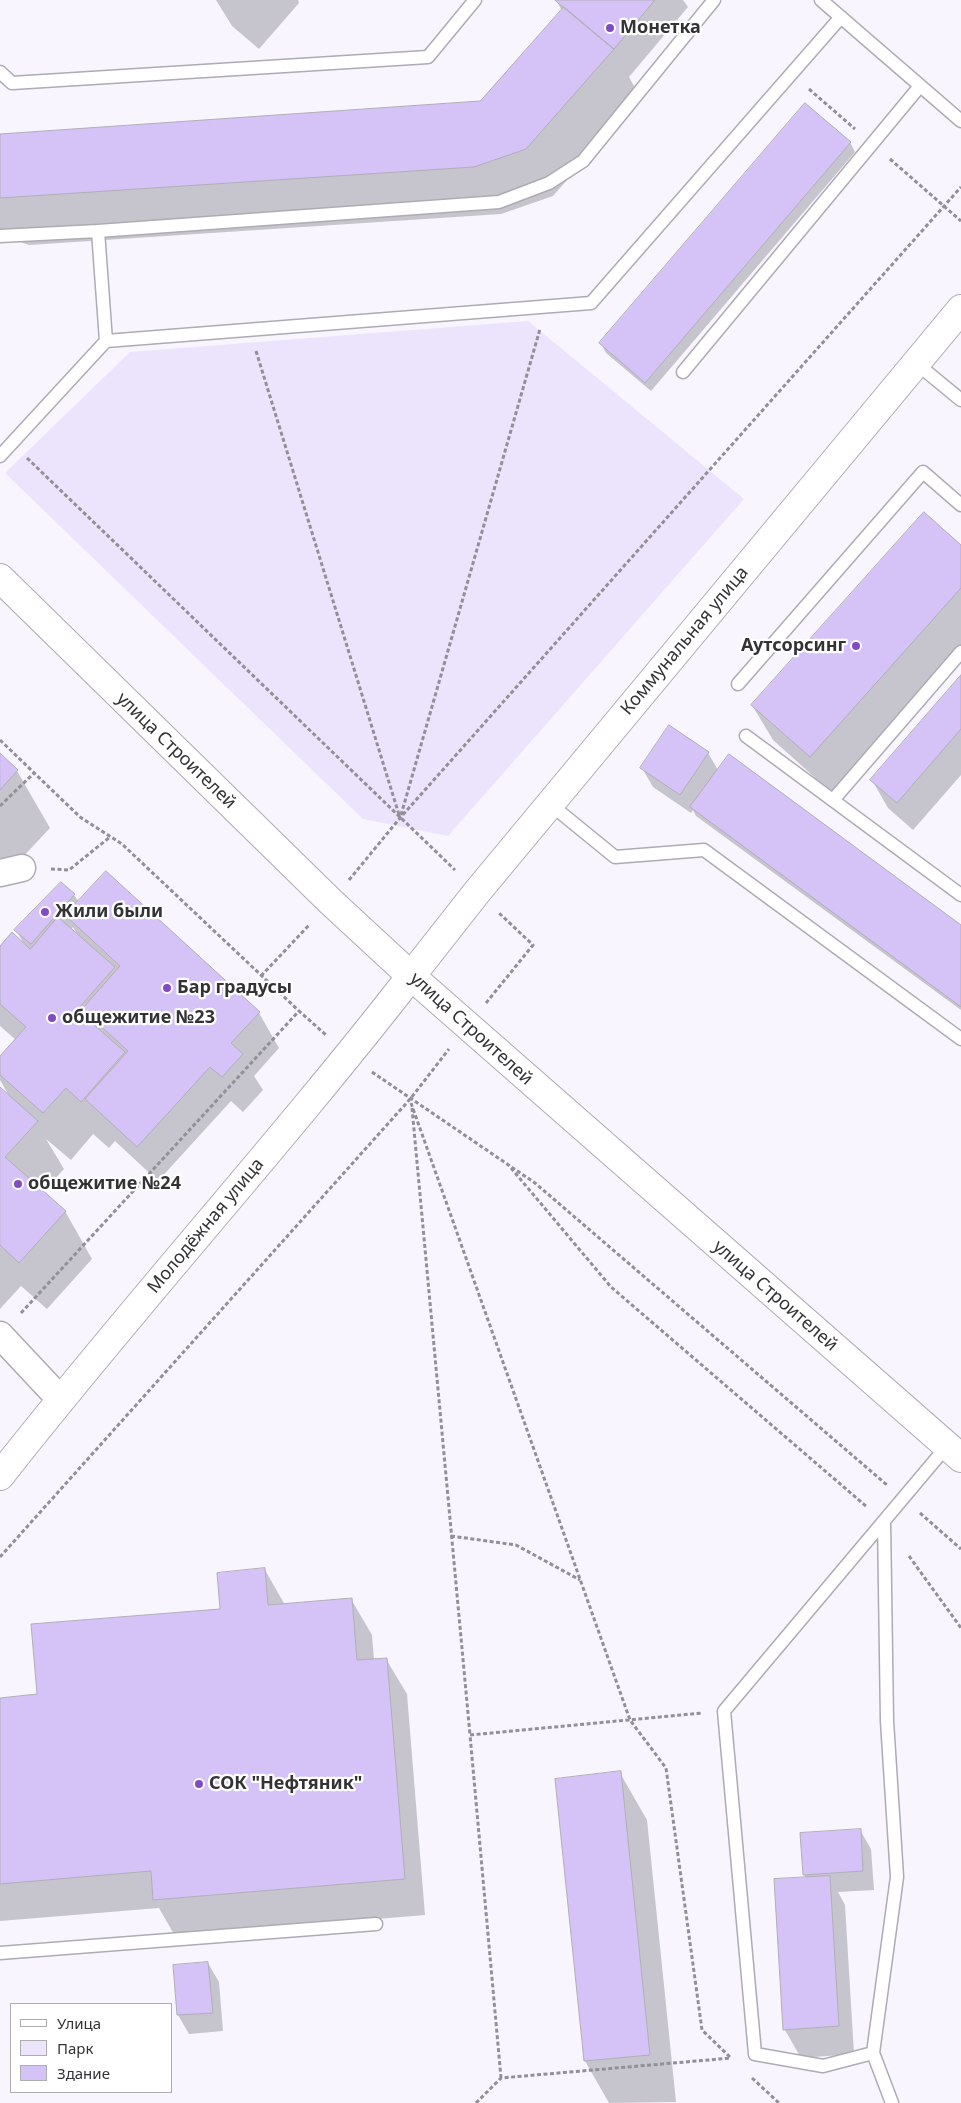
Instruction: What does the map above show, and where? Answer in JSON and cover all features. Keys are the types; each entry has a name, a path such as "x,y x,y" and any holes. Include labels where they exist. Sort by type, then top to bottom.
{"main road":[{"name":"Коммунальная улица","path":"411,976 477,892 961,308"},
{"name":"улица Строителей","path":"0,578 331,902 411,976 954,1452"},
{"name":"Молодёжная улица","path":"0,1476 60,1399 349,1056 411,976"}],"street":[{"path":"0,1335 60,1399"}],"lane":[{"path":"0,72 12,83 428,57 475,0"},
{"path":"0,236 98,231 499,202 549,183 583,161 714,0"},
{"path":"821,0 961,121"},
{"path":"0,456 106,341 591,303 841,17"},
{"path":"684,372 920,86"},
{"path":"98,231 106,341"},
{"path":"916,362 961,400"},
{"path":"738,684 923,472 961,505"},
{"path":"833,800 961,652"},
{"path":"746,736 961,895"},
{"path":"550,804 615,857 704,850 961,1039"},
{"path":"873,2053 823,2066 755,2054 724,1710 903,1499 954,1452"},
{"path":"884,1521 887,1721 896,1877 873,2053 892,2103"},
{"path":"0,1953 376,1924"}],"path":[{"path":"261,976 331,902 400,818 961,188"},
{"path":"400,818 546,306"},
{"path":"249,330 400,818"},
{"path":"0,1557 411,1098 533,945 12,443"},
{"path":"0,740 80,817 122,844 261,976 349,1056 535,1183 961,1549"},
{"path":"0,806 34,773"},
{"path":"11,870 69,870 110,837"},
{"path":"0,1335 299,1011"},
{"path":"411,1098 501,2078"},
{"path":"411,1103 630,1720 666,1768 702,2030 738,2064"},
{"path":"507,1164 611,1287 884,1521 961,1628"},
{"path":"451,1536 516,1545 580,1580"},
{"path":"470,1734 724,1710"},
{"path":"476,2103 501,2078 731,2058"},
{"path":"752,2077 779,2103"}],"green space":[{"path":"528,321 744,499 448,836 363,819 5,473 130,352"}],"building":[{"name":"Монетка","path":"555,0 655,0 614,49"},
{"path":"564,7 614,49 526,149 474,167 0,198 0,134 480,101"},
{"path":"805,103 851,142 645,383 599,343"},
{"name":"Аутсорсинг","path":"924,512 961,545 961,588 810,757 751,705"},
{"path":"961,675 961,729 897,803 870,780"},
{"path":"669,725 709,752 680,795 640,768"},
{"path":"0,753 18,770 0,790"},
{"path":"729,754 961,925 961,1007 690,807"},
{"name":"Бар градусы","path":"106,871 260,1012 231,1043 243,1054 222,1077 210,1067 137,1147 85,1099 128,1051 82,1009 120,966 65,915"},
{"name":"Жили были","path":"61,882 75,894 31,944 14,930"},
{"name":"общежитие №23","path":"58,917 115,967 77,1010 125,1052 81,1102 66,1088 43,1113 0,1075 0,1056 26,1027 0,1004 0,946 12,932 30,949"},
{"name":"общежитие №24","path":"0,1087 38,1121 5,1157 66,1211 19,1263 0,1245"},
{"name":"СОК \"Нефтяник\"","path":"265,1568 268,1605 352,1598 357,1660 387,1658 405,1879 153,1900 151,1871 0,1884 0,1698 37,1694 31,1624 220,1609 217,1573"},
{"path":"621,1771 650,2055 584,2061 555,1779"},
{"path":"861,1829 863,1871 803,1875 800,1833"},
{"path":"830,1876 839,2026 783,2030 774,1879"},
{"path":"208,1962 213,2013 177,2015 173,1965"}],"place":[{"name":"Монетка","path":"610,28"},
{"name":"Аутсорсинг","path":"856,646"},
{"name":"Жили были","path":"45,912"},
{"name":"Бар градусы","path":"167,988"},
{"name":"общежитие №23","path":"52,1018"},
{"name":"общежитие №24","path":"18,1184"},
{"name":"СОК \"Нефтяник\"","path":"199,1784"}]}
